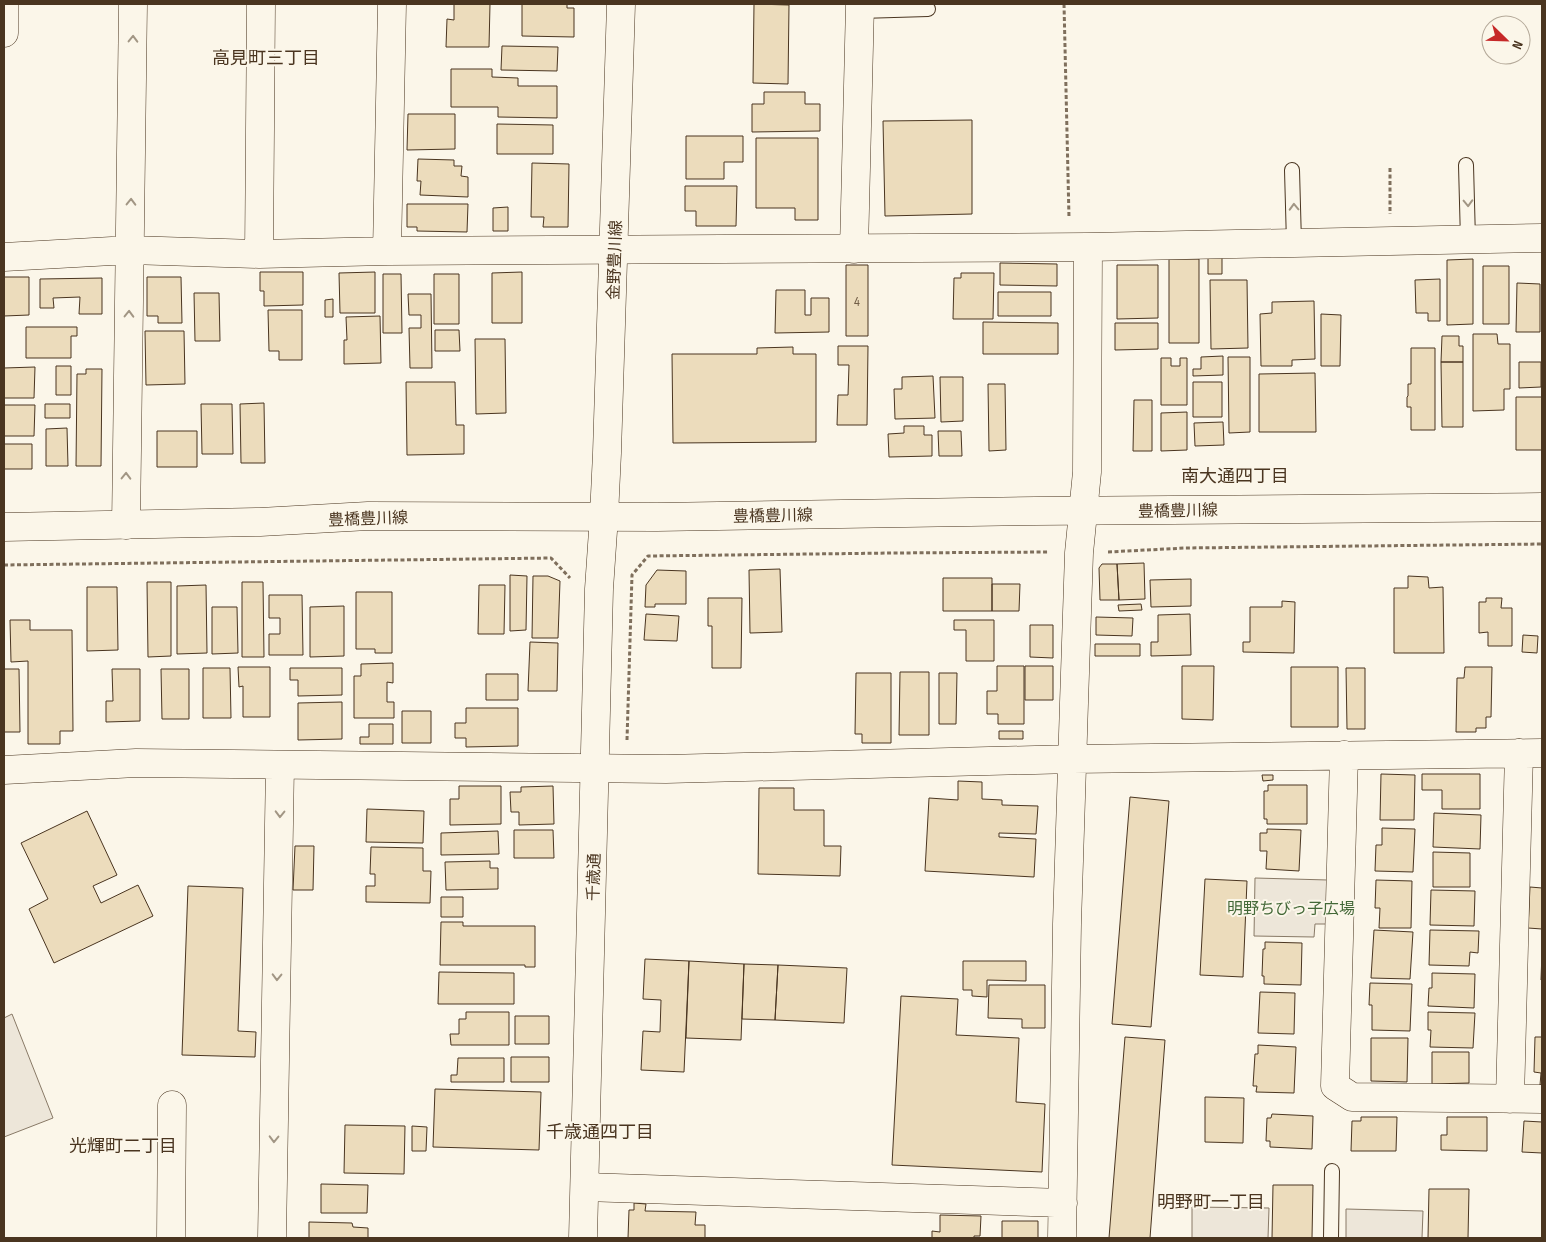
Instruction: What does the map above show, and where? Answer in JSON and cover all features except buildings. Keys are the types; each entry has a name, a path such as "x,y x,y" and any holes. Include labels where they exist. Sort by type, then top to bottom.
{"street":[{"path":"4,4 4,33"},
{"path":"126,525 133,4"},
{"path":"259,254 261,4"},
{"path":"388,252 392,4"},
{"name":"金野豊川線","path":"604,516 621,4"},
{"path":"854,249 860,7"},
{"path":"4,257 130,250 259,254 1088,248 1542,238"},
{"path":"1062,1238 1067,924 1072,759 1079,553 1087,472 1088,248"},
{"name":"豊橋豊川線","path":"4,527 260,522 368,516 657,517 1542,507"},
{"name":"千歳通","path":"583,1238 599,589 604,516"},
{"path":"4,770 136,763 666,769 1072,759 1531,753 1510,1100"},
{"path":"1344,755 1335,1086 1352,1097 1542,1100"},
{"path":"272,1238 280,765"},
{"path":"171,1238 172,1106"},
{"path":"585,1187 1063,1203"}],"lane":[{"path":"860,7 928,9"},
{"path":"1466,165 1468,240"},
{"path":"1292,170 1294,244"},
{"path":"1332,1171 1332,1238"}],"path":[{"path":"1064,4 1069,226"},
{"path":"1390,168 1391,242"},
{"path":"1185,548 1542,544"}],"green space":[{"name":"明野ちびっ子広場","path":"1255,878 1328,880 1327,924 1315,924 1314,937 1254,936"},
{"path":"12,1014 53,1118 4,1137 4,1018"},
{"path":"1192,1207 1269,1208 1268,1238 1192,1238"},
{"path":"1346,1209 1423,1211 1422,1238 1346,1238"}],"district":[{"name":"高見町三丁目","path":"266,58"},
{"name":"南大通四丁目","path":"1235,476"},
{"name":"千歳通四丁目","path":"600,1132"},
{"name":"光輝町二丁目","path":"123,1146"},
{"name":"明野町一丁目","path":"1211,1202"}]}
